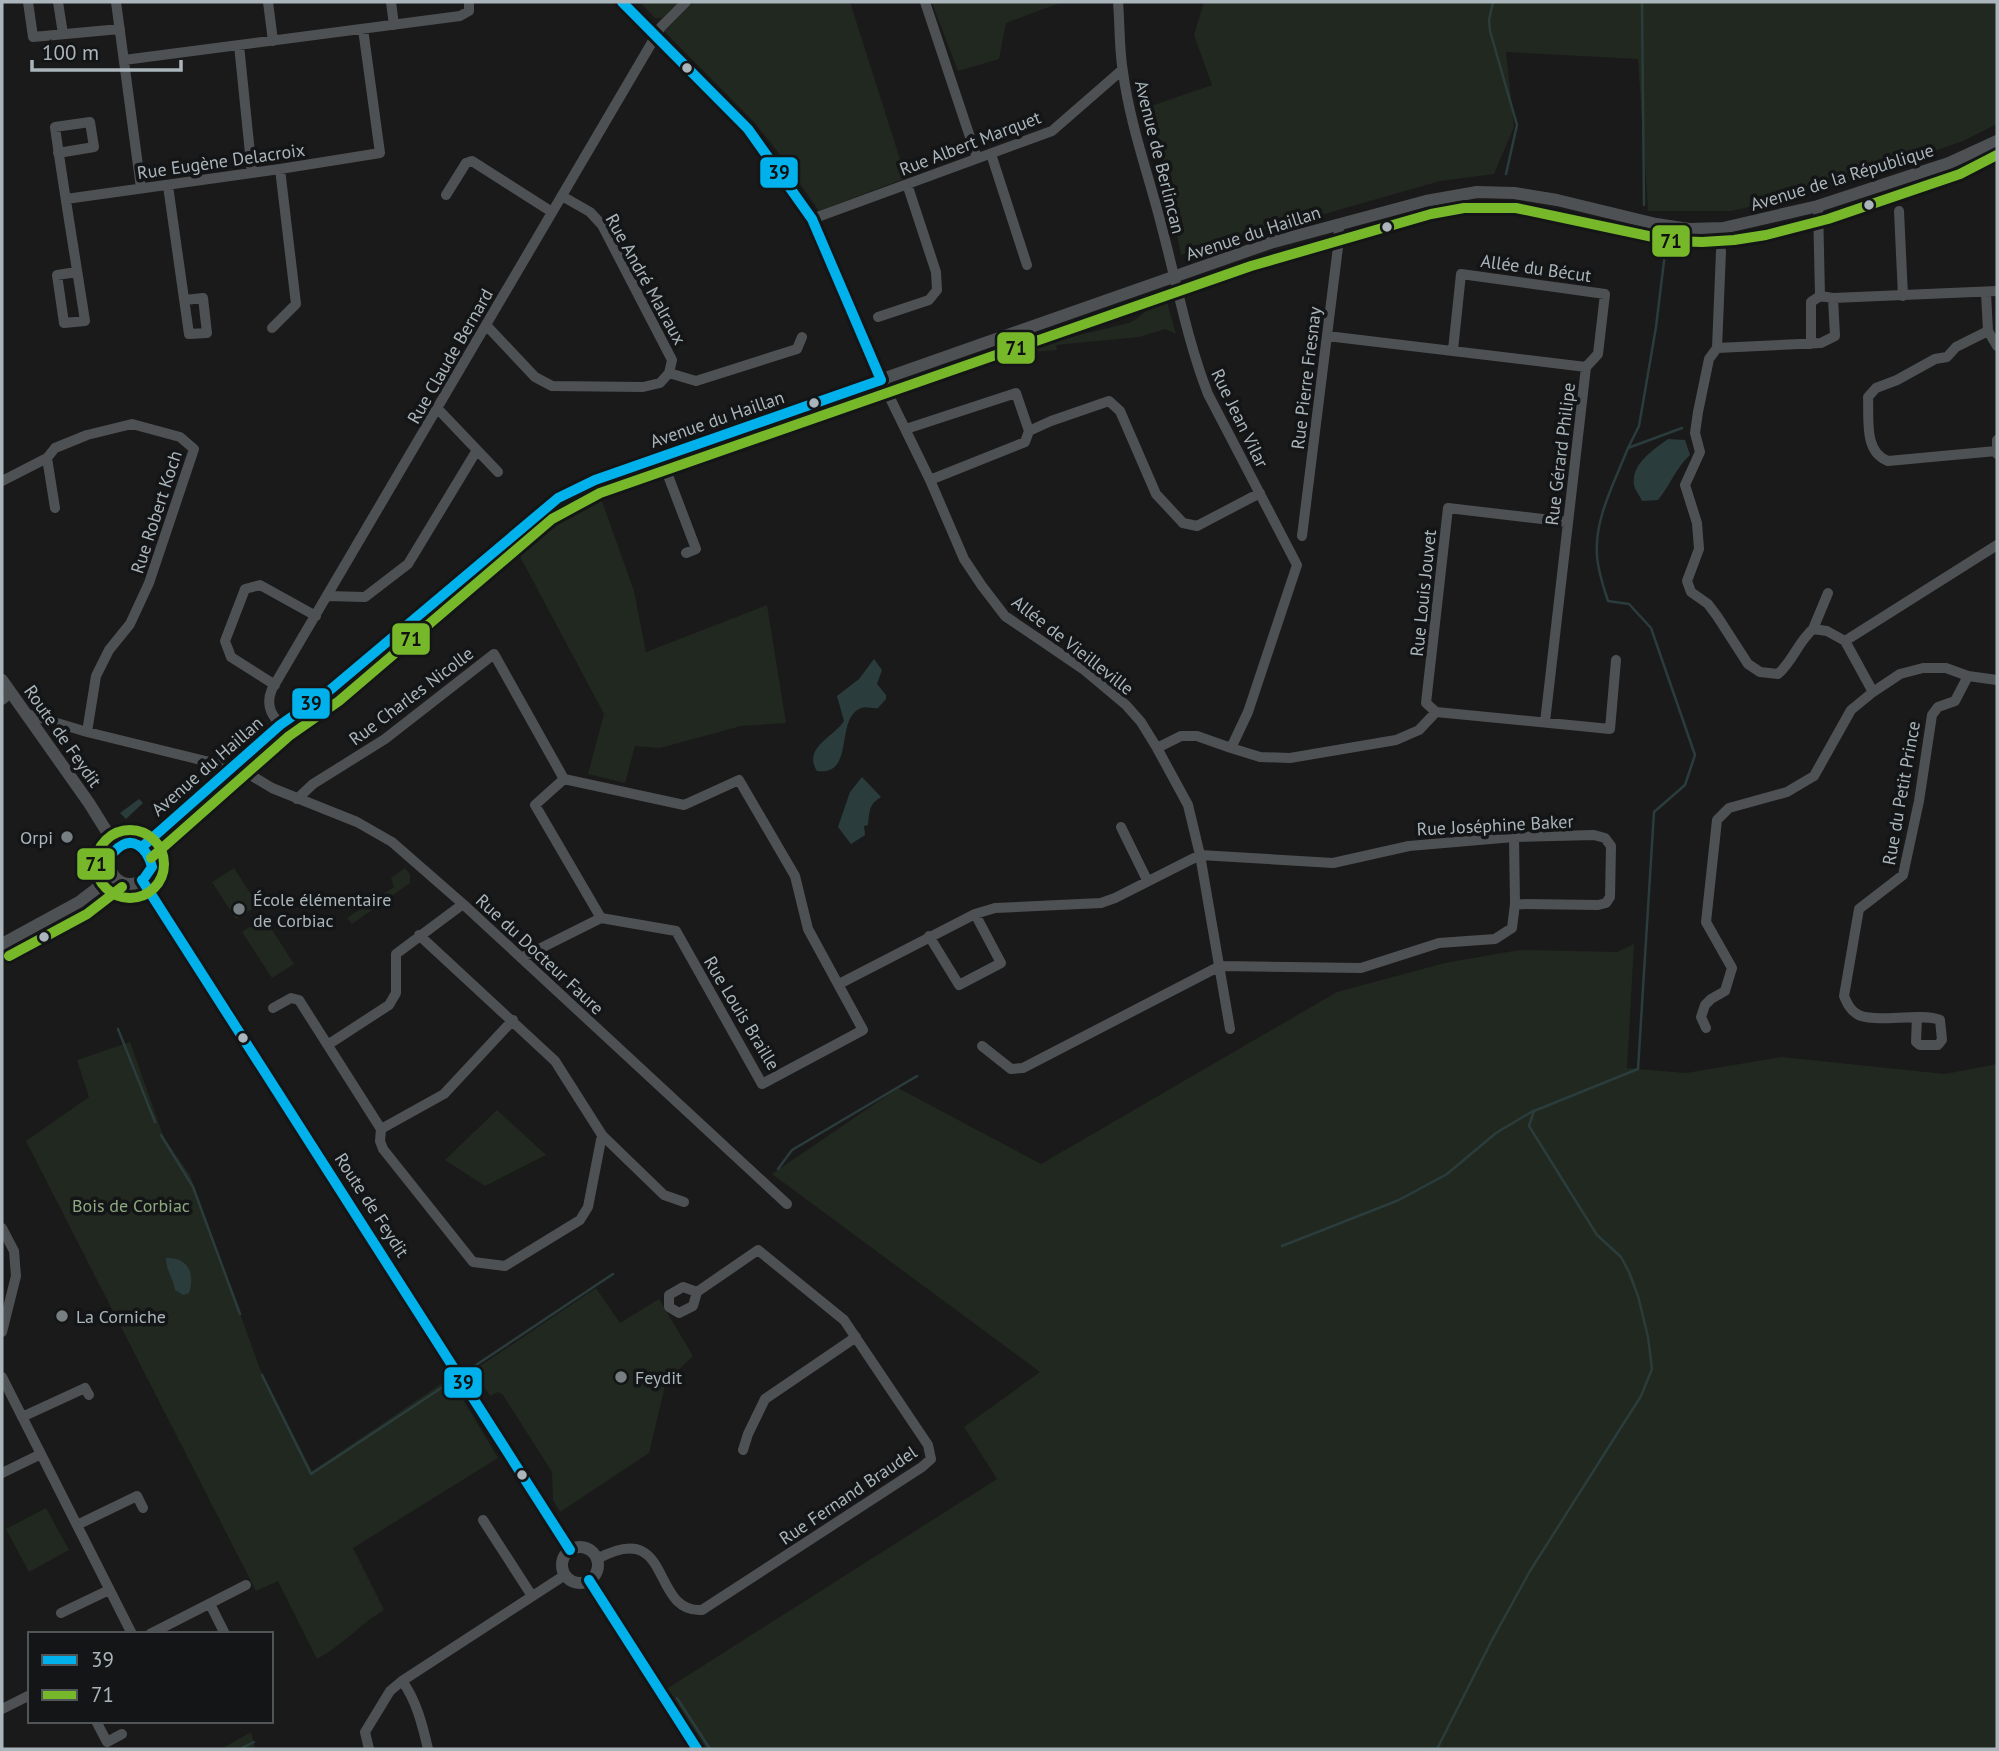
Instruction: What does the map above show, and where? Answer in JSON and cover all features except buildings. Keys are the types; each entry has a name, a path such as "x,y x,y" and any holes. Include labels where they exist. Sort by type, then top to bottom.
{"street":[{"path":"28,2 33,37 120,29"},
{"path":"58,2 63,34"},
{"path":"116,2 141,188"},
{"path":"268,2 273,41"},
{"path":"391,2 394,25"},
{"path":"124,60 460,16 468,11 469,2"},
{"name":"Allée de Vieilleville","path":"622,2 748,129 813,219 881,380 930,480 964,559 1005,616 1083,669 1126,705 1141,722 1157,748 1188,805 1200,855 1230,1028"},
{"name":"Rue Claude Bernard","path":"284,728 268,705 270,694 661,27 686,2"},
{"path":"925,2 977,159"},
{"name":"Avenue de Berlincan","path":"1118,2 1122,70 1128,102 1174,277"},
{"name":"Rue Eugène Delacroix","path":"66,199 380,153 363,29"},
{"path":"239,45 252,173"},
{"name":"Rue Albert Marquet","path":"813,219 1052,131 1122,70"},
{"path":"58,153 94,147 90,122 55,127 58,153 85,321 64,323 57,275 77,272"},
{"name":"Avenue de la République","path":"1494,192 1557,200 1656,224 1689,229 1739,226 1818,206 1949,163 1995,141"},
{"path":"991,154 1027,265"},
{"path":"446,195 466,163 472,161 552,212"},
{"path":"272,328 296,304 280,169"},
{"path":"878,317 929,300 937,290 936,272 908,184"},
{"path":"168,186 185,300"},
{"name":"Avenue du Haillan","path":"145,850 237,768 284,728 315,707 330,690 558,498 582,485 1290,237 1444,197 1494,192"},
{"name":"Rue André Malraux","path":"562,196 590,212 602,225 672,360 669,373 696,381 797,349 802,337"},
{"path":"1818,206 1820,296"},
{"path":"1899,211 1903,296"},
{"name":"Rue Pierre Fresnay","path":"1303,536 1339,224"},
{"path":"1721,251 1717,348 1709,359 1698,412 1695,433 1700,452 1685,485 1697,523 1699,549 1687,580 1691,592 1708,604 1748,664 1760,672 1779,674 1805,636 1813,629 1828,593"},
{"name":"Allée du Bécut","path":"1453,350 1461,274 1605,294 1598,354 1586,367"},
{"name":"Rue Jean Vilar","path":"1174,277 1208,394 1297,565 1248,712 1231,748"},
{"path":"1811,344 1811,302 1820,296 1833,298 1993,292 1988,331 1997,346"},
{"path":"1717,348 1821,343 1835,336 1833,298"},
{"path":"486,325 535,377 552,386 643,387 660,383 669,373"},
{"path":"1988,331 1956,347 1947,357 1935,359 1876,388 1868,397 1871,447 1878,457 1888,461 1997,453 1997,440"},
{"name":"Rue Gérard Philipe","path":"1327,336 1586,367 1545,722"},
{"path":"906,429 1016,393 1029,431 1025,442 930,480"},
{"path":"1029,431 1109,401 1120,411 1156,495 1184,523 1197,526 1260,493"},
{"path":"438,408 498,472"},
{"name":"Rue Robert Koch","path":"2,481 47,458 55,448 87,435 132,424 180,437 194,449 149,583 130,624 109,650 96,676 87,732"},
{"path":"327,596 365,597 408,564 477,450"},
{"path":"661,457 695,550 686,553"},
{"path":"47,458 55,508"},
{"name":"Rue Louis Jouvet","path":"1436,712 1426,703 1448,508 1568,522"},
{"path":"1845,641 1997,545"},
{"path":"275,685 231,657 225,641 245,589 260,585 316,616"},
{"path":"1813,629 1827,631 1845,641 1873,692"},
{"name":"Rue Charles Nicolle","path":"297,799 313,784 385,738 494,653 564,779"},
{"path":"1157,748 1181,736 1197,736 1260,757 1290,758 1389,741 1419,730 1436,712 1610,729 1616,660"},
{"path":"1706,1028 1701,1017 1705,1005 1725,991 1732,968 1706,922 1717,820 1728,808 1787,792 1814,776 1851,710 1900,674 1923,668 1946,668 1968,676 1997,680"},
{"name":"Rue du Petit Prince","path":"1916,1017 1859,1016 1849,1007 1844,996 1859,909 1903,876 1919,801 1932,715 1938,707 1955,701 1968,676"},
{"name":"Route de Feydit","path":"2,680 7,696 27,714 117,848"},
{"name":"Rue du Docteur Faure","path":"27,714 87,732 237,768 272,788 357,822 392,842 463,904 787,1204"},
{"path":"521,958 601,918 535,805 564,779"},
{"name":"Rue Louis Braille","path":"564,779 684,805 740,779 795,876 808,929 863,1030 762,1084 676,931 601,918"},
{"path":"1121,827 1147,880"},
{"name":"Rue Joséphine Baker","path":"1200,855 1333,863 1409,846 1514,837 1594,835 1605,838 1611,846 1610,897 1606,903 1515,904"},
{"path":"982,1046 1011,1069 1023,1068 1220,966 1361,968 1439,943 1495,939 1512,928 1515,904 1514,837"},
{"path":"134,843 145,850 150,868 142,880 127,884 113,876 110,861 117,848 134,843"},
{"path":"839,984 975,914 995,908 1101,903 1200,855"},
{"path":"2,944 79,902 113,876"},
{"name":"Route de Feydit","path":"142,880 570,1550"},
{"path":"329,1044 389,1005 396,993 396,954 463,904"},
{"path":"929,936 958,985 1001,963 975,914"},
{"path":"419,935 555,1060 602,1135 664,1195 684,1202"},
{"path":"273,1008 291,998 299,1000 382,1129 380,1141 383,1149 473,1262 505,1266 579,1220 588,1208 602,1135"},
{"path":"382,1129 444,1094 513,1020"},
{"path":"2,1228 14,1251 16,1276 2,1332"},
{"name":"Rue Fernand Braudel","path":"597,1559 613,1550 628,1546 640,1550 650,1558 678,1603 690,1611 702,1610 931,1459 928,1445 844,1320 758,1250 697,1292"},
{"path":"743,1450 765,1399 856,1337"},
{"path":"2,1377 131,1632"},
{"path":"22,1417 85,1388 89,1395"},
{"path":"2,1473 41,1454"},
{"path":"77,1525 137,1496 143,1508"},
{"path":"483,1520 532,1596"},
{"path":"589,1549 597,1559 597,1571 589,1580 576,1583 565,1575 562,1562 570,1550 589,1549"},
{"path":"369,1749 365,1732 390,1691 565,1575"},
{"path":"589,1580 697,1749"},
{"path":"154,1632 246,1585"},
{"path":"61,1613 109,1590"},
{"path":"210,1604 224,1632"},
{"path":"402,1681 419,1718 428,1749"},
{"path":"2,1709 28,1696"},
{"path":"97,1723 107,1742 122,1734"}],"green space":[{"path":"640,2 679,2 662,18 655,18"},
{"path":"694,2 850,2 906,178 819,211 754,122 664,31"},
{"path":"1073,2 1057,4 1006,23 999,59 958,71 932,3"},
{"path":"1204,2 1997,2 1997,124 1963,141 1818,192 1731,211 1648,211 1638,59 1506,52 1514,127 1494,174 1440,181 1181,255 1151,106 1212,85 1194,35"},
{"path":"1165,295 1176,334 1165,329 1139,337 1056,345 1057,350 1001,354 1129,323"},
{"path":"599,493 634,591 646,652 767,605 786,723 741,726 660,748 635,746 625,783 588,774 604,714 515,547 565,511"},
{"path":"234,868 258,905 236,919 212,882"},
{"path":"405,868 410,874 410,883 352,924 347,918 394,887 391,878"},
{"path":"264,917 294,964 272,978 242,932"},
{"path":"1634,944 1627,1068 1686,1073 1782,1057 1945,1074 1997,1064 1997,1749 688,1749 657,1695 997,1479 964,1427 1040,1372 772,1174 898,1088 1041,1164 1337,992 1445,963 1519,950 1617,952"},
{"name":"Bois de Corbiac","path":"130,1042 164,1138 190,1175 260,1369 312,1471 450,1378 498,1458 353,1548 384,1610 317,1659 278,1581 256,1591 26,1141 89,1097 77,1060"},
{"path":"497,1110 546,1155 485,1186 445,1160"},
{"path":"596,1288 620,1323 659,1299 693,1356 666,1382 649,1453 560,1512 553,1500 552,1472 503,1395 498,1392 490,1396 474,1370"},
{"path":"46,1508 69,1550 29,1572 6,1529"},
{"path":"251,1732 255,1749 221,1749"}],"shaded area":[{"path":"1668,439 1685,440 1690,455 1658,500 1642,501 1634,485 1636,470 1644,458"},
{"path":"874,659 882,670 877,684 886,699 878,708 865,707 853,714 837,765 829,770 817,771 813,763 817,749 844,721 837,696 859,679"},
{"path":"862,777 881,797 870,809 868,825 864,826 865,835 851,844 838,827 850,792"},
{"path":"139,799 143,803 126,819 120,813"},
{"path":"166,1258 180,1260 188,1268 191,1279 189,1293 183,1295 175,1290"}],"waterway":[{"path":"1493,2 1489,20 1490,31 1517,125 1506,174"},
{"path":"1642,2 1644,205"},
{"path":"1628,448 1639,426 1665,253"},
{"path":"1437,1749 1530,1571 1641,1396 1652,1369 1648,1337 1629,1272 1621,1257 1597,1235 1529,1126 1534,1111 1638,1069 1654,812 1685,785 1695,755 1651,628 1629,604 1608,601 1599,569 1598,534 1605,504 1628,448 1682,428"},
{"path":"118,1029 155,1122"},
{"path":"778,1169 792,1150 917,1076"},
{"path":"1282,1246 1399,1200 1447,1174 1496,1133 1533,1111"},
{"path":"161,1135 193,1187 240,1314"},
{"path":"473,1367 613,1274"},
{"path":"262,1375 311,1474 455,1379"},
{"path":"677,1698 710,1749"},
{"path":"240,1749 254,1742"}],"transit line":[{"name":"39","path":"622,2 748,129 812,219 881,380"},
{"name":"71","path":"151,858 289,736 339,701 552,519 600,493 1251,266 1431,214 1464,208 1516,208 1672,241 1734,240 1828,219 1960,174 1997,155"},
{"name":"39","path":"142,847 280,725 330,690 558,498 595,480 881,380"},
{"name":"71","path":"137,830 158,845 164,857 164,864 162,877 154,888 137,898 123,898 106,888 98,877 96,857 106,840 117,832 137,830"},
{"name":"39","path":"114,852 120,846 132,843 142,848 152,867 145,877"},
{"name":"39","path":"142,880 570,1550"},
{"name":"71","path":"9,956 87,914 122,887"},
{"name":"39","path":"589,1580 697,1749"}],"place":[{"name":"Orpi","path":"67,837"},
{"name":"École élémentaire de Corbiac","path":"239,909"},
{"name":"La Corniche","path":"62,1316"},
{"name":"Feydit","path":"621,1377"}]}
